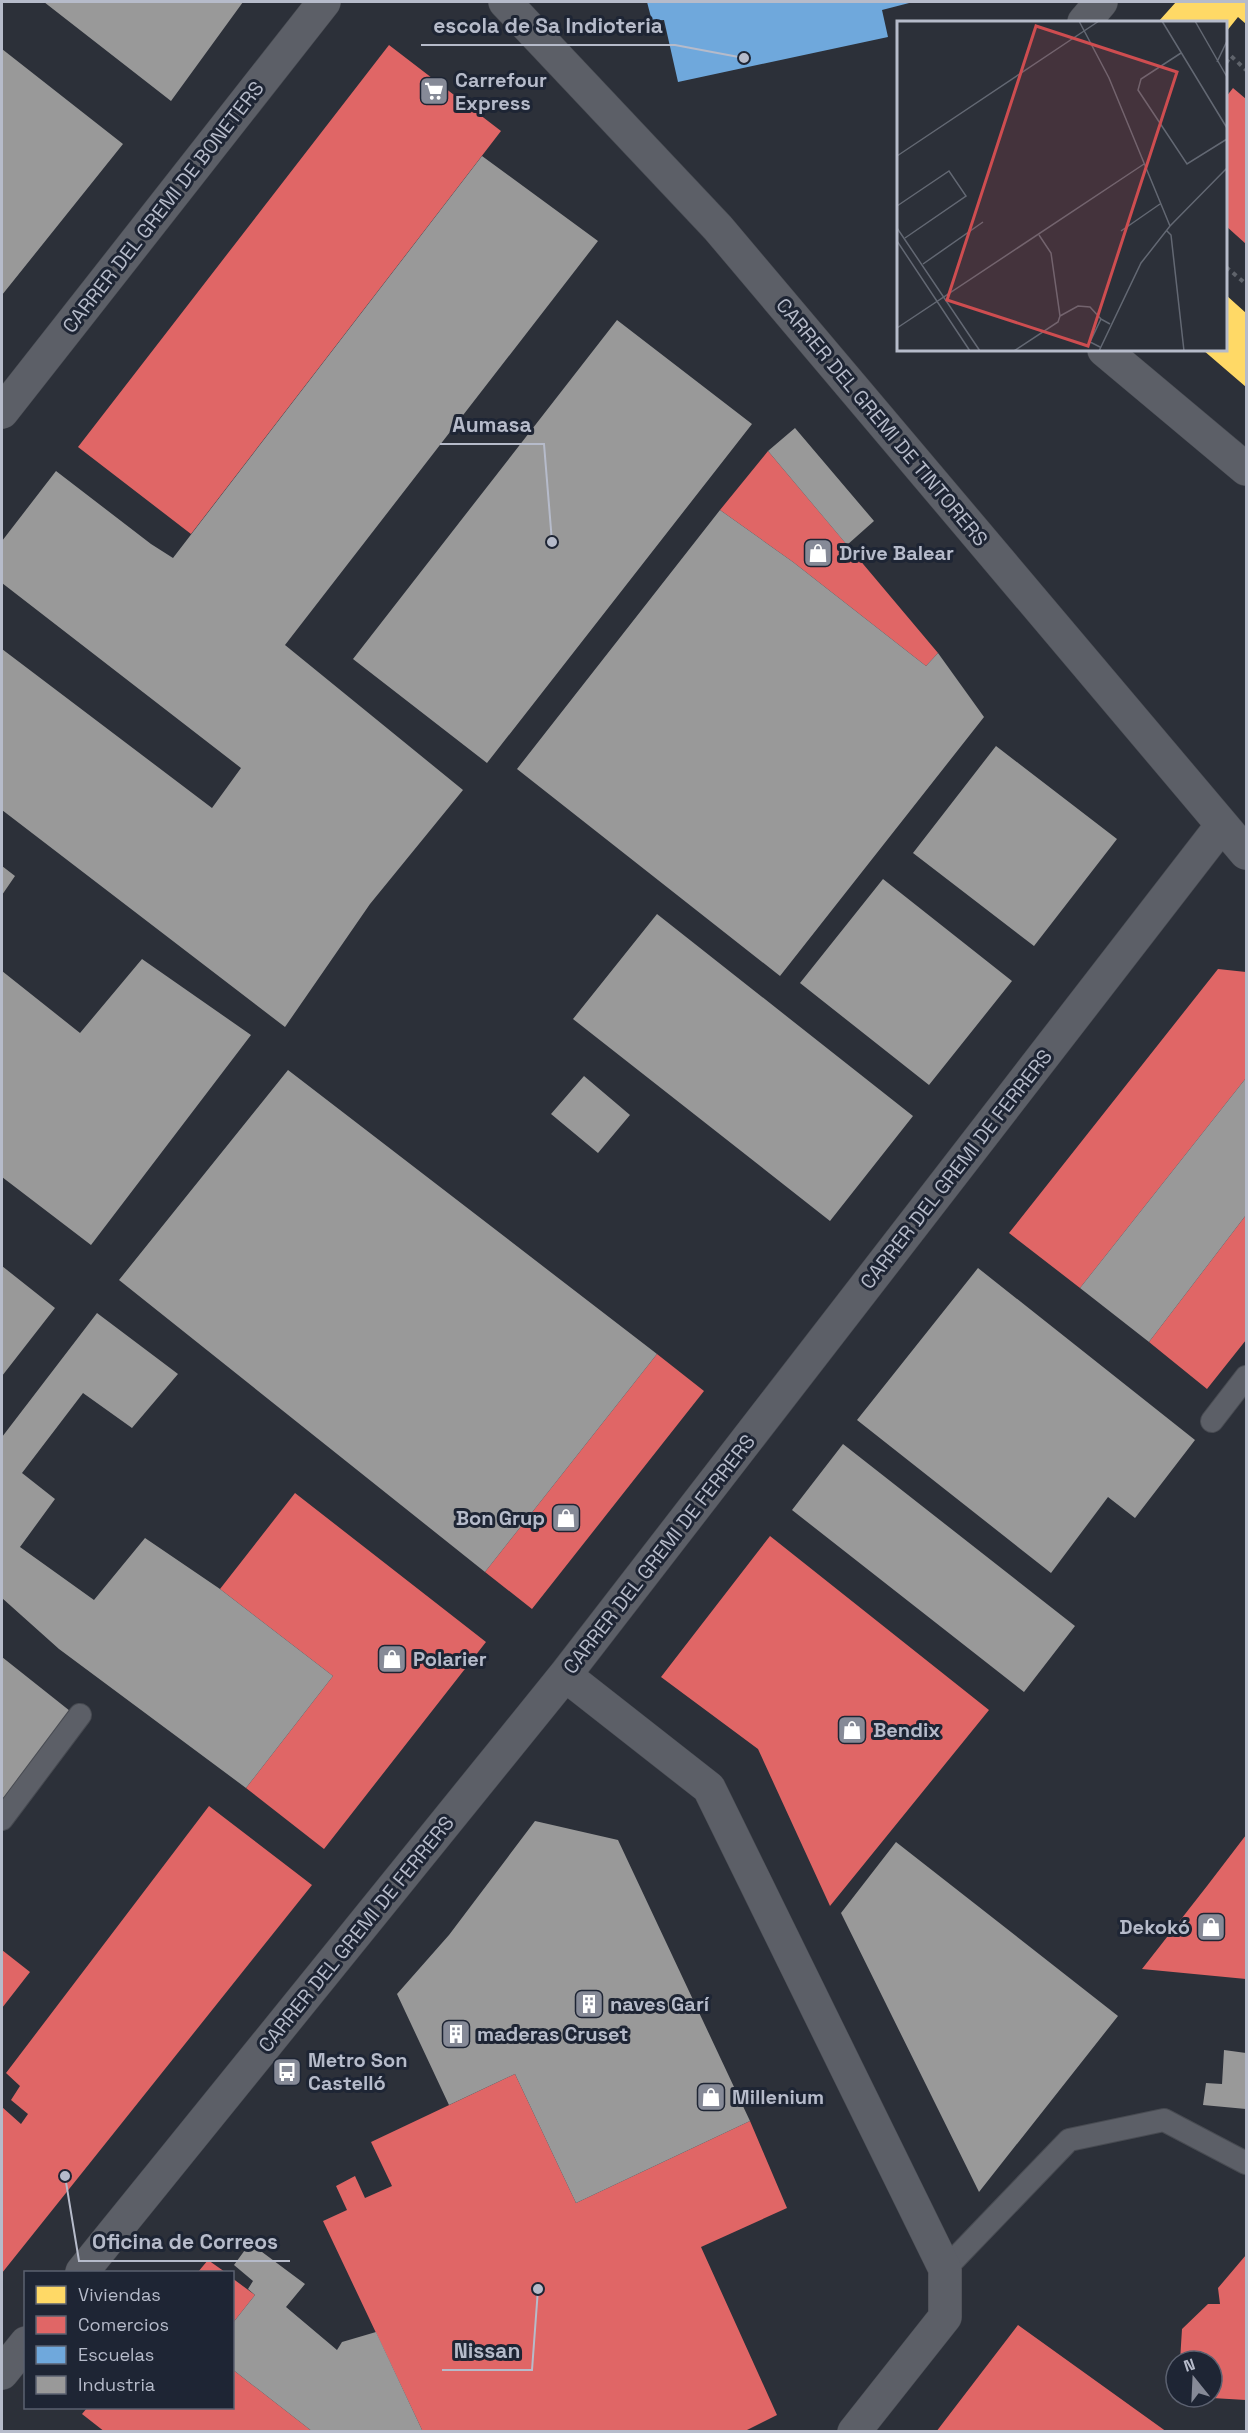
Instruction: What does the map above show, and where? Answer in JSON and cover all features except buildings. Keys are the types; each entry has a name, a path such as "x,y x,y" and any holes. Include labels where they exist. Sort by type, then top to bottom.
{"street":[{"name":"CARRER DEL GREMI DE BONETERS","path":"2,412 324,2"},
{"name":"CARRER DEL GREMI DE TINTORERS","path":"505,2 718,228 1246,853"},
{"path":"1085,21 1101,2"},
{"path":"1105,351 1246,470"},
{"name":"CARRER DEL GREMI DE FERRERS","path":"83,2271 565,1675 1222,825"},
{"path":"565,1675 709,1788 945,2269 945,2318 854,2432"},
{"path":"2,2373 24,2346"}],"lane":[{"path":"1212,1422 1246,1377"},
{"path":"2,1819 80,1715"},
{"path":"945,2269 1069,2140 1164,2120 1246,2163"}],"path":[{"path":"1227,62 1231,57 1246,70"},
{"path":"1227,268 1246,284"}],"place":[{"name":"escola de Sa Indioteria","path":"744,58"},
{"name":"Carrefour Express","path":"434,91"},
{"name":"Aumasa","path":"552,542"},
{"name":"Drive Balear","path":"818,553"},
{"name":"Bon Grup","path":"566,1518"},
{"name":"Polarier","path":"392,1659"},
{"name":"Bendix","path":"852,1730"},
{"name":"Dekokó","path":"1211,1927"},
{"name":"naves Garí","path":"589,2004"},
{"name":"maderas Cruset","path":"456,2034"},
{"name":"Metro Son Castelló","path":"287,2072"},
{"name":"Millenium","path":"711,2097"},
{"name":"Oficina de Correos","path":"65,2176"},
{"name":"Nissan","path":"538,2289"}]}
